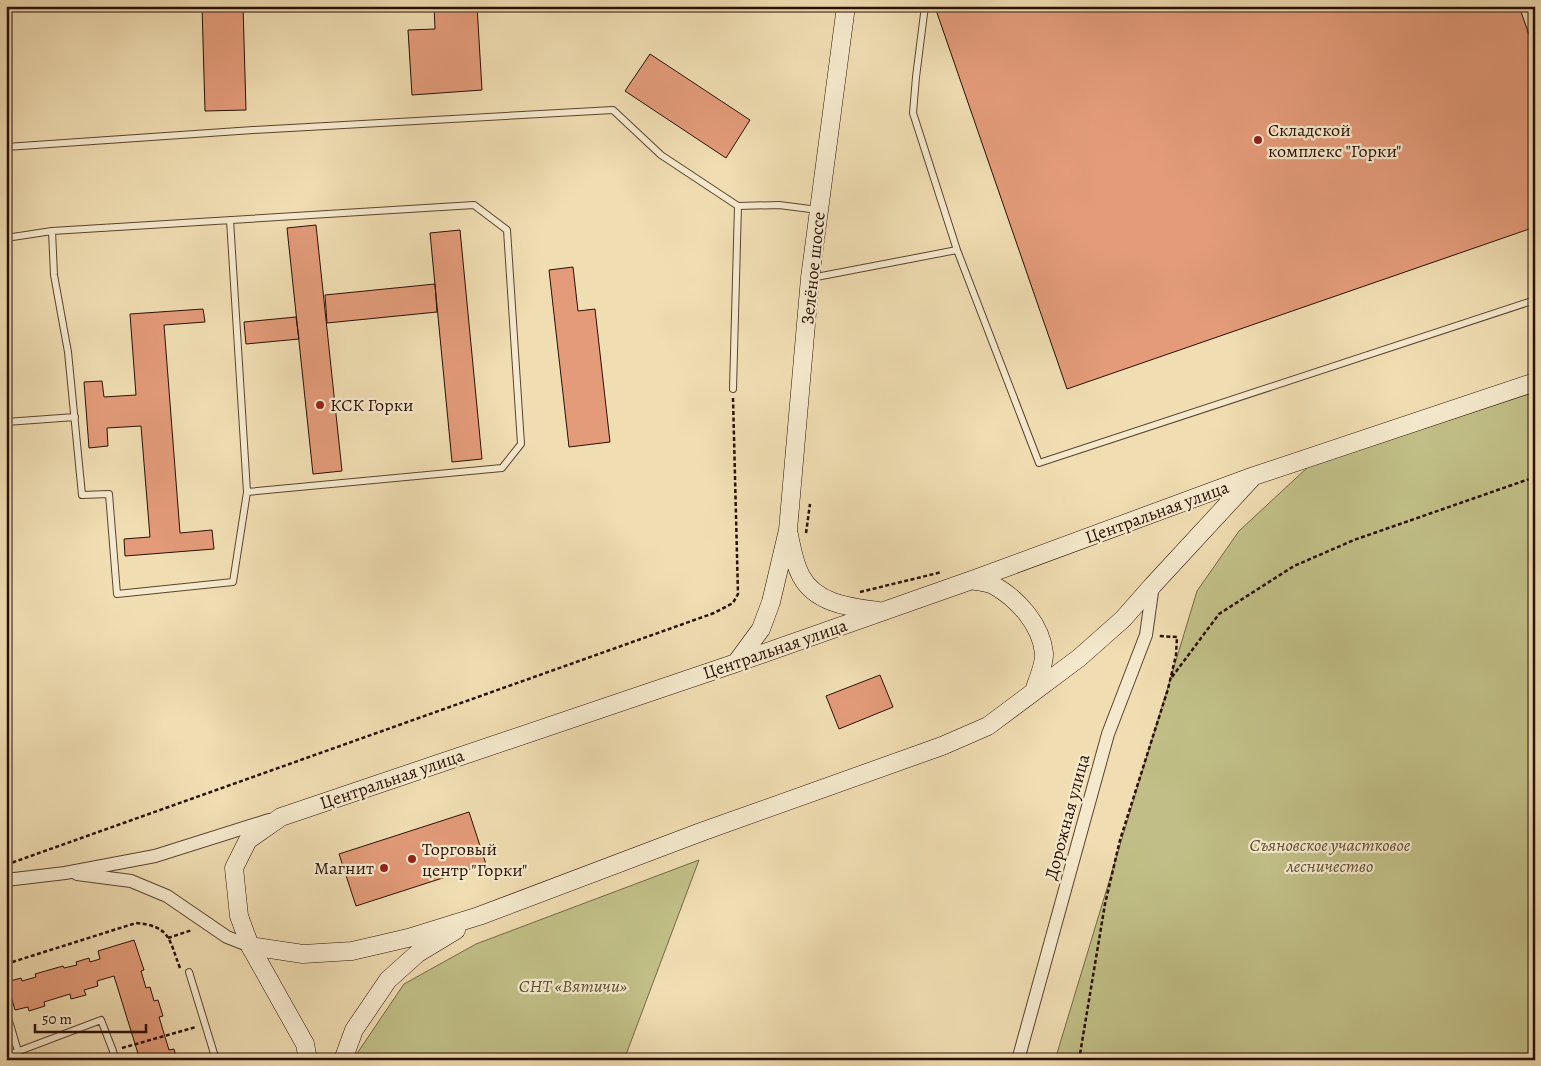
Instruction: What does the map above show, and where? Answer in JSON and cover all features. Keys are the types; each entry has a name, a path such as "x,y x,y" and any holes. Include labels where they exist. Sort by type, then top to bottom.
{"main road":[{"name":"Зелёное шоссе","path":"788,530 810,278 846,6"},
{"name":"Центральная улица","path":"281,817 736,663 972,580 1254,476 1535,382"},
{"path":"250,946 304,954 352,951 408,938 478,916 701,832 942,746 988,726 1079,658 1124,619 1254,476"},
{"path":"788,530 794,558 801,576 812,590 827,600 848,607 881,612"},
{"path":"736,663 761,629 771,602 788,530"},
{"path":"972,580 994,585 1014,600 1031,618 1038,633 1044,655 1034,691"},
{"path":"281,817 248,840 234,868 239,916 250,946 305,1044 308,1060"},
{"path":"342,1060 354,1030 388,980 418,953 478,916"}],"street":[{"name":"Дорожная улица","path":"1018,1060 1108,734 1146,636 1153,585"},
{"name":"Центральная улица","path":"6,880 65,873 155,856 281,817"},
{"path":"65,873 132,881 167,896 227,937 250,946"}],"lane":[{"path":"925,6 913,113 957,250 1039,463 1535,300"},
{"path":"6,147 263,129 613,110 661,155 738,206 778,205 819,210"},
{"path":"6,238 52,231 474,205 507,230 521,444 502,468 247,492"},
{"path":"733,389 738,206"},
{"path":"52,231 54,275 68,352 82,495 109,494 116,594 232,582 247,492 230,220"},
{"path":"810,278 957,250"},
{"path":"6,422 75,417"},
{"path":"189,972 216,1060"},
{"path":"6,1011 18,1051"},
{"path":"6,1056 101,1020 114,1051 115,1060"}],"path":[{"path":"6,863 704,616 733,603 738,594 733,389"},
{"path":"1171,678 1219,614 1294,566 1354,540 1535,478"},
{"path":"805,535 810,504"},
{"path":"858,592 947,571"},
{"path":"1079,1060 1105,904 1120,840 1171,678 1176,655 1177,637 1146,636"},
{"path":"6,964 136,923 151,925 166,933 182,973 189,972"},
{"path":"114,1051 205,1024"}],"green space":[{"name":"Съяновское участковое лесничество","path":"1535,392 1535,1060 1055,1060 1197,591 1239,531 1309,466"},
{"name":"СНТ «Вятичи»","path":"699,860 624,1060 355,1060 356,1055 404,984 476,944"}],"building":[{"path":"202,6 243,6 246,110 205,111"},
{"path":"434,6 477,6 482,90 412,95 408,30 435,29"},
{"name":"Складской комплекс \"Горки\"","path":"948,6 1519,6 1535,52 1535,227 1067,389 936,10"},
{"path":"650,54 750,120 726,158 625,91"},
{"name":"КСК Горки","path":"316,225 342,471 313,474 287,228"},
{"path":"460,230 482,459 452,462 430,233"},
{"path":"573,267 578,311 595,309 610,442 569,447 549,270"},
{"path":"435,284 437,312 327,323 325,295"},
{"path":"203,309 205,322 164,325 180,533 212,530 214,549 125,556 124,539 150,537 141,426 107,428 108,446 89,448 84,382 102,381 104,397 136,395 130,314"},
{"path":"296,317 299,339 246,344 244,322"},
{"path":"880,675 893,707 839,729 826,696"},
{"name":"Торговый центр \"Горки\"","path":"469,812 486,864 356,906 339,854"},
{"path":"134,940 144,970 141,971 146,988 150,987 154,1001 158,1000 163,1016 159,1017 169,1050 174,1049 177,1060 140,1060 114,976 97,981 98,986 84,990 86,995 71,999 70,994 44,1002 45,1006 29,1011 28,1007 15,1010 7,982 21,978 22,981 36,977 35,974 63,966 64,968 77,965 76,962 89,958 90,962 100,959 98,951"}],"place":[{"name":"Складской комплекс \"Горки\"","path":"1258,140"},
{"name":"КСК Горки","path":"320,405"},
{"name":"Торговый центр \"Горки\"","path":"412,859"},
{"name":"Магнит","path":"384,868"}]}
